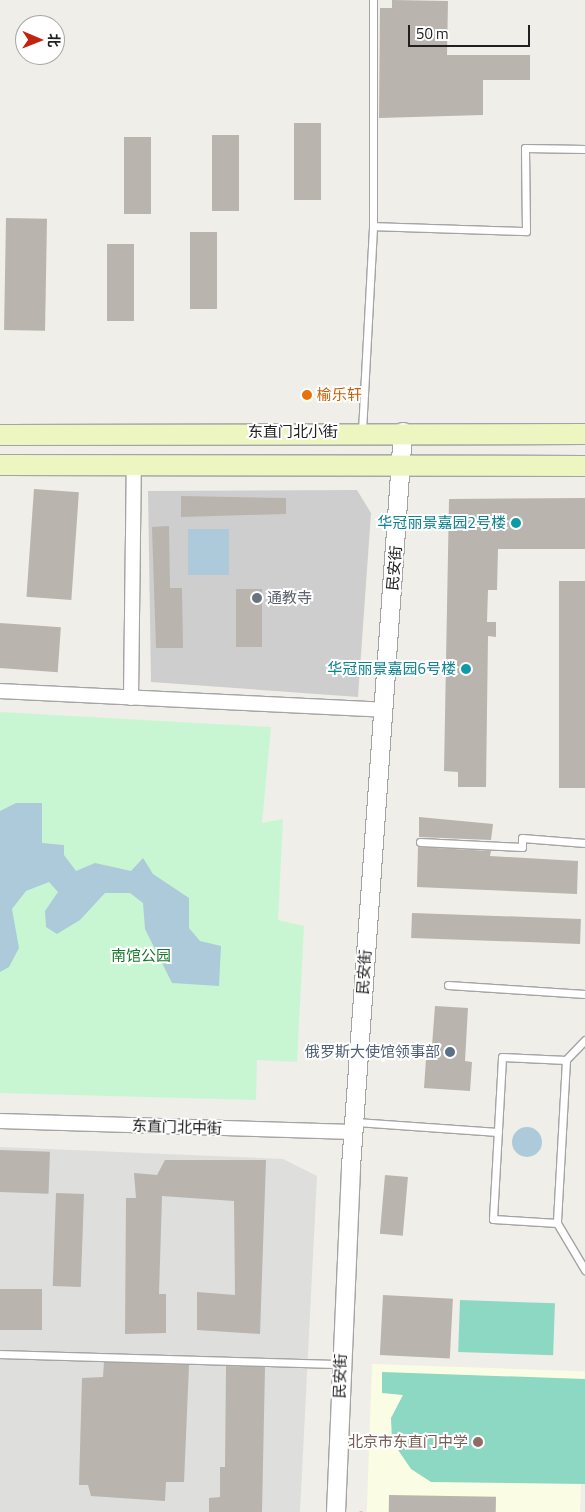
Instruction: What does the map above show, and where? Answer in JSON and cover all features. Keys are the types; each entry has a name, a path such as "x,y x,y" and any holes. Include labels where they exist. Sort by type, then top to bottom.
{"main road":[{"name":"东直门北小街","path":"0,435 362,431 585,434"},
{"path":"0,465 403,464 585,466"}],"street":[{"name":"民安街","path":"336,1512 340,1364 354,1127 382,710 403,464 403,432"},
{"path":"131,698 134,464"},
{"path":"0,691 382,710"},
{"name":"东直门北中街","path":"0,1121 354,1127"}],"lane":[{"path":"362,431 373,226 373,0"},
{"path":"373,226 526,231 525,148 585,149"},
{"path":"420,842 522,847 522,838 585,843"},
{"path":"448,985 585,994"},
{"path":"585,1040 566,1060 557,1223 585,1270"},
{"path":"557,1223 492,1220 502,1057 566,1060"},
{"path":"354,1127 498,1132"},
{"path":"0,1354 340,1364"}],"shaded area":[{"name":"通教寺","path":"357,490 371,513 358,697 151,682 148,491"},
{"path":"0,1147 283,1159 317,1176 300,1512 0,1512"},
{"name":"北京市东直门中学","path":"372,1364 585,1371 580,1512 367,1512"}],"green space":[{"name":"南馆公园","path":"0,712 271,727 262,823 283,819 278,920 304,926 297,1062 257,1060 256,1100 0,1093"},
{"path":"460,1300 555,1303 553,1355 458,1352"},
{"name":"北京市东直门中学","path":"382,1372 585,1379 585,1484 431,1482 411,1469 392,1441 391,1418 403,1395 382,1393"}],"water":[{"path":"188,529 229,529 229,575 188,575"},
{"path":"16,803 42,803 42,843 64,845 64,855 76,871 95,863 131,871 143,858 153,874 189,898 189,928 200,941 221,946 219,986 172,983 145,929 143,903 130,893 105,893 80,920 57,934 46,927 45,911 58,892 49,882 26,891 12,909 19,948 9,967 0,972 0,811"},
{"path":"527,1127 538,1131 542,1142 538,1153 527,1157 516,1153 512,1142 516,1131"}],"building":[{"path":"392,0 448,1 447,55 530,55 530,80 483,80 483,115 379,118 380,8 392,8"},
{"path":"294,123 321,123 321,200 294,200"},
{"path":"212,135 239,135 239,211 212,211"},
{"path":"124,137 151,137 151,214 124,214"},
{"path":"6,218 47,219 45,331 4,330"},
{"path":"190,232 217,232 217,309 190,309"},
{"path":"107,244 134,244 134,321 107,321"},
{"path":"34,489 79,492 71,600 26,597"},
{"path":"181,496 286,498 286,514 181,517"},
{"path":"585,498 585,549 498,549 497,590 488,590 487,622 496,622 496,637 488,636 486,787 458,787 458,772 444,771 449,499"},
{"path":"169,526 170,588 182,588 183,648 156,648 152,527"},
{"path":"559,581 585,581 585,788 559,788"},
{"path":"236,589 262,589 262,647 236,647"},
{"path":"0,623 61,627 58,672 0,668"},
{"path":"419,817 493,824 491,840 419,837"},
{"path":"418,847 491,851 490,856 578,861 577,894 417,887"},
{"path":"412,913 581,919 580,944 411,938"},
{"name":"俄罗斯大使馆领事部","path":"435,1006 468,1008 465,1061 472,1062 470,1091 424,1088 426,1059 431,1059"},
{"path":"0,1150 50,1152 49,1194 0,1192"},
{"path":"165,1160 266,1160 260,1334 197,1330 197,1292 235,1295 234,1201 162,1196 159,1294 166,1294 166,1333 125,1334 126,1198 136,1198 134,1173 157,1175"},
{"path":"385,1175 408,1177 403,1236 380,1234"},
{"path":"56,1193 84,1194 81,1287 53,1286"},
{"path":"0,1289 42,1289 42,1330 0,1330"},
{"path":"383,1295 453,1299 450,1359 380,1355"},
{"path":"104,1362 189,1365 184,1482 166,1482 165,1501 91,1496 88,1485 79,1485 82,1378 103,1377"},
{"path":"226,1366 265,1367 262,1512 209,1512 209,1498 220,1497 220,1467 225,1467"},
{"path":"389,1495 496,1497 496,1512 389,1512"}],"place":[{"name":"榆乐轩","path":"307,395"},
{"name":"华冠丽景嘉园2号楼","path":"516,523"},
{"name":"通教寺","path":"257,598"},
{"name":"华冠丽景嘉园6号楼","path":"466,669"},
{"name":"俄罗斯大使馆领事部","path":"450,1052"},
{"name":"北京市东直门中学","path":"478,1442"}]}
